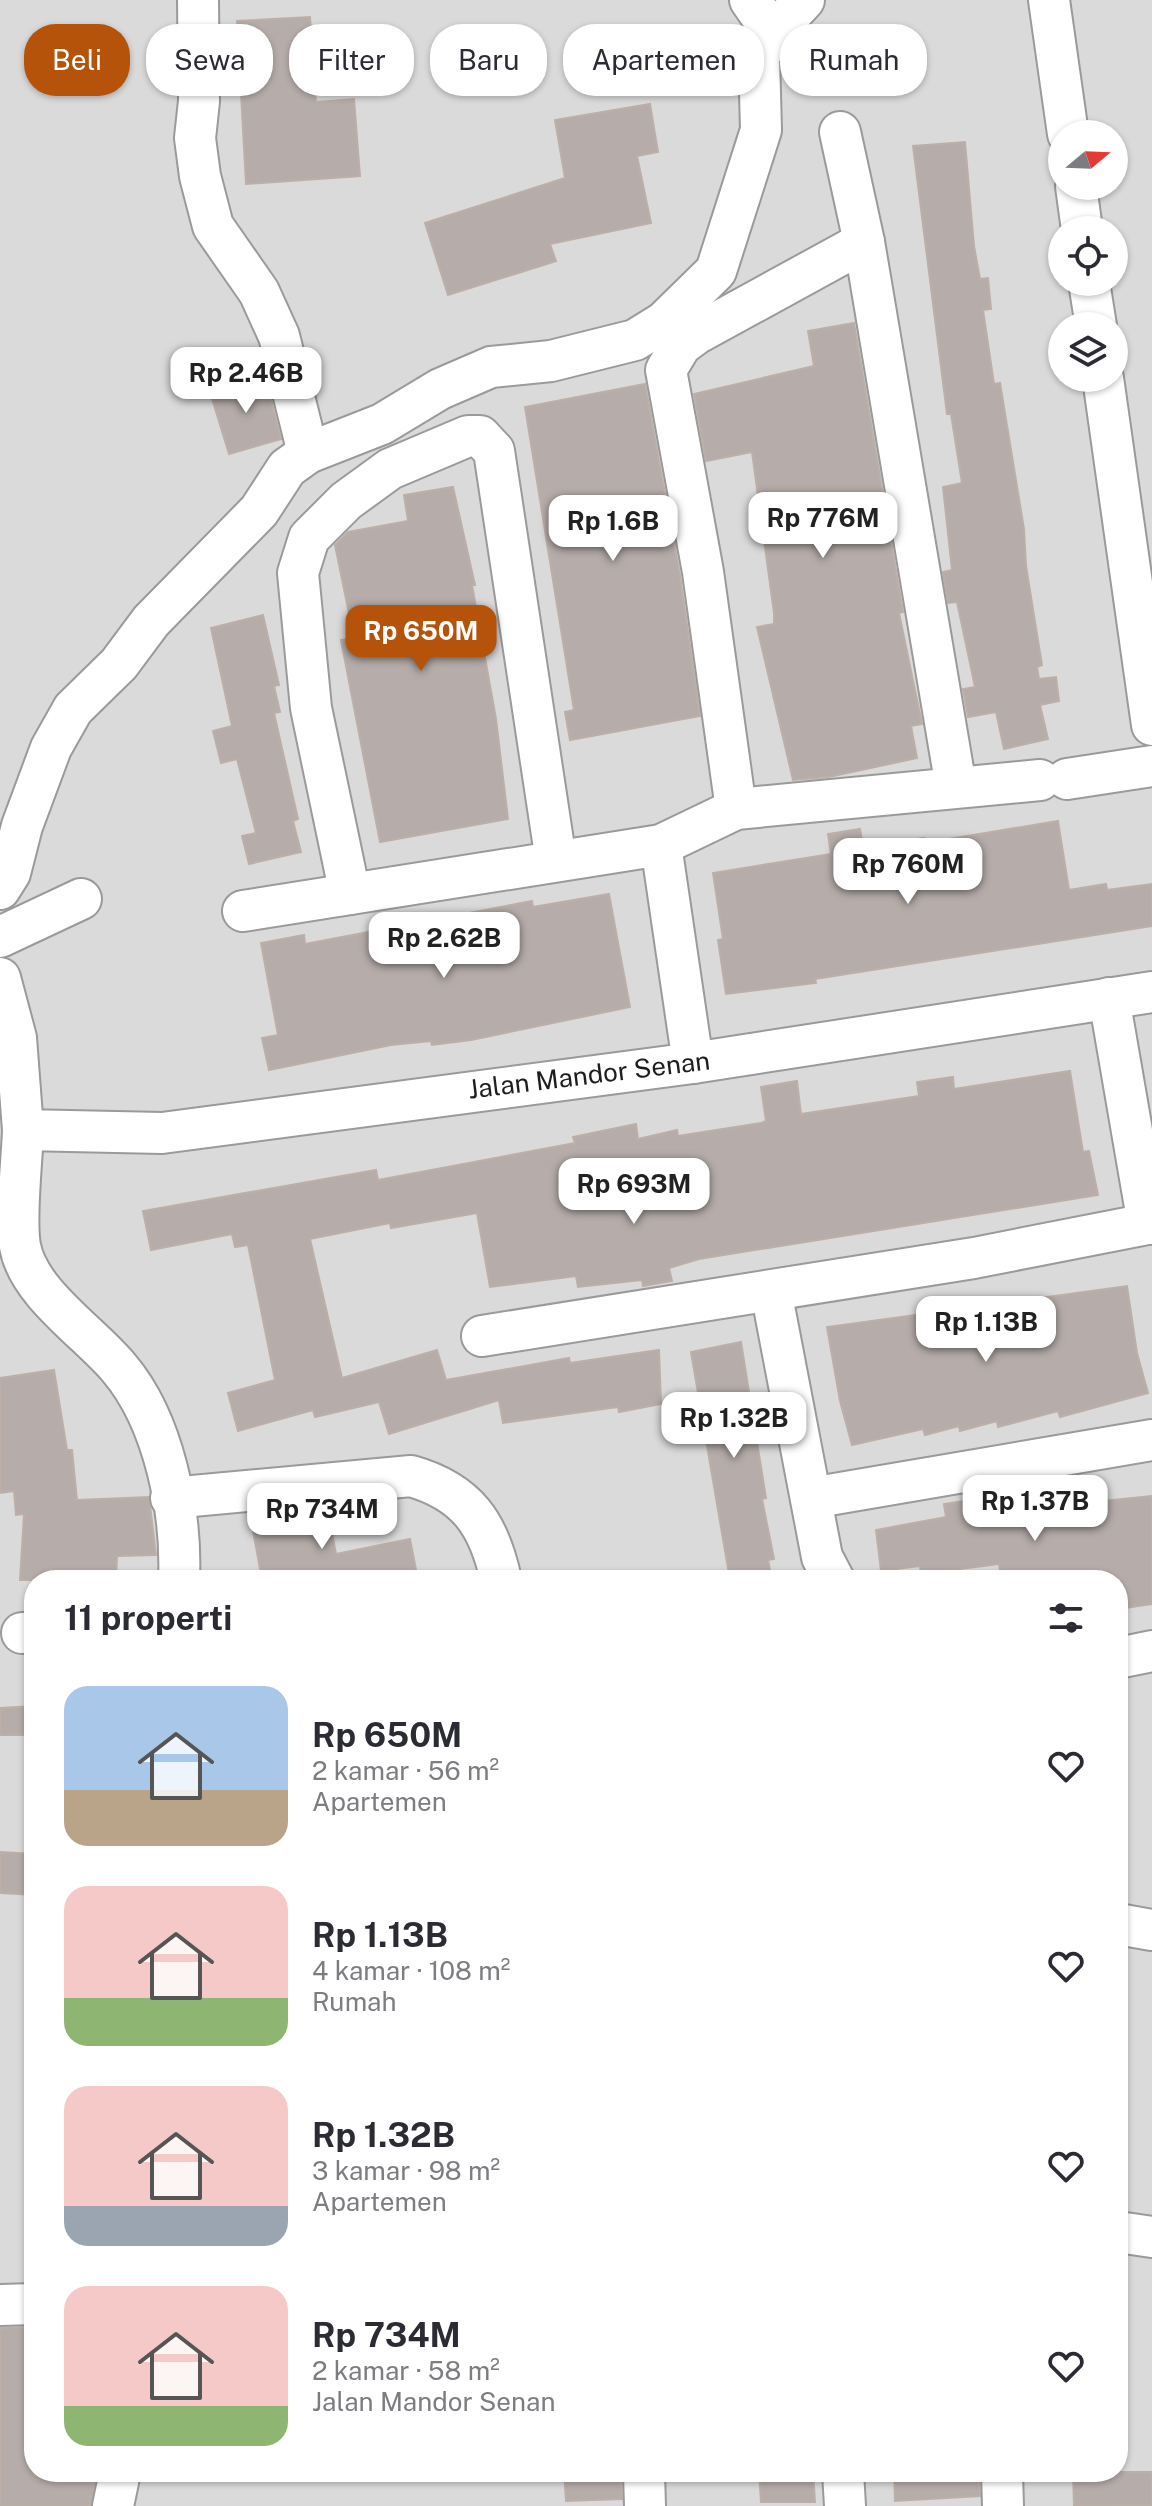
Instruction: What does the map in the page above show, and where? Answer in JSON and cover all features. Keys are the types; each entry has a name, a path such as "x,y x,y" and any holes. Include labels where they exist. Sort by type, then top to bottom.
{"street":[{"path":"198,0 199,101 195,138 200,176 213,226 259,292 279,336 308,453"},
{"path":"750,0 773,33"},
{"path":"0,889 10,873 22,826 51,748 73,709 119,664 151,621 259,511 287,468 308,453 382,424 440,389 491,367 551,361 635,340 664,322 716,271 761,130 759,56 773,33 804,0"},
{"path":"1049,0 1066,120"},
{"path":"840,132 864,242 956,787"},
{"path":"736,809 703,572 666,370 681,345 696,334 864,242"},
{"path":"1105,392 1152,725"},
{"path":"350,894 311,708 298,573 309,538 346,501 390,469 468,436 480,436 494,451 556,861"},
{"path":"243,911 661,845 736,809 1054,779 1152,766"},
{"path":"661,845 693,1063"},
{"path":"0,937 81,899"},
{"path":"0,978 16,1038 23,1130 20,1247 32,1274 120,1368 149,1411 164,1450 178,1570"},
{"name":"Jalan Mandor Senan","path":"23,1130 162,1133 693,1063 1152,992"},
{"path":"482,1336 974,1258 1150,1224 1109,998"},
{"path":"771,1291 822,1557 829,1570"},
{"path":"811,1498 1152,1440"},
{"path":"171,1498 411,1476 442,1485 473,1511 496,1556 499,1570"},
{"path":"1128,1656 1152,1651"},
{"path":"1128,1926 1152,1930"},
{"path":"1128,2233 1152,2237"},
{"path":"0,2305 24,2304"},
{"path":"113,2506 118,2482"},
{"path":"644,2482 645,2506"},
{"path":"844,2482 845,2506"},
{"path":"1002,2482 1003,2506"}],"shaded area":[{"path":"0,0 1152,0 1152,2506 0,2506"}],"building":[{"path":"310,17 310,24 289,24 289,96 316,96 316,102 354,99 360,176 246,184 241,96 273,96 273,24 237,24 237,21"},
{"path":"650,104 658,152 637,156 651,223 550,244 556,261 448,295 425,223 565,178 555,120"},
{"path":"965,142 974,246 980,279 988,278 991,309 983,310 994,384 1000,383 1024,529 1026,566 1042,665 1037,667 1039,679 1056,677 1059,701 1040,705 1048,739 1004,749 996,712 968,717 963,689 975,687 957,602 948,603 943,572 952,570 943,487 962,483 951,414 947,414 913,146"},
{"path":"854,323 903,612 899,613 922,724 911,726 917,758 829,777 793,780 757,627 774,624 774,613 752,452 706,461 694,394 814,366 808,331"},
{"path":"265,377 281,439 229,454 210,392"},
{"path":"645,384 680,576 700,716 570,740 565,712 574,710 525,407"},
{"path":"453,487 475,585 472,585 496,719 508,819 380,842 341,640 354,638 335,545 348,532 408,521 404,495"},
{"path":"263,615 279,685 274,686 280,712 274,713 298,819 293,821 301,852 249,864 242,836 256,833 237,759 221,763 213,731 232,726 211,628"},
{"path":"1058,821 1069,890 1106,884 1107,890 1152,884 1152,926 815,979 816,983 726,994 718,940 723,939 713,873 831,854 828,834 860,829 863,847 924,838 925,843"},
{"path":"609,894 630,1007 471,1040 432,1045 431,1041 391,1045 269,1070 262,1038 278,1035 261,943 304,935 305,944 532,901 533,907"},
{"path":"1070,1071 1083,1152 1089,1151 1098,1195 699,1259 669,1268 672,1281 643,1286 642,1280 578,1287 576,1276 490,1287 477,1213 391,1228 390,1223 310,1239 342,1378 437,1350 446,1380 569,1358 570,1363 659,1350 661,1404 619,1412 618,1407 503,1423 499,1400 389,1434 379,1402 315,1417 313,1410 238,1431 228,1393 275,1380 248,1245 235,1247 232,1234 151,1250 143,1211 376,1170 378,1180 575,1143 573,1137 636,1124 638,1139 677,1130 678,1136 761,1123 766,1121 761,1087 797,1081 801,1114 919,1096 917,1082 953,1077 954,1089"},
{"path":"1127,1286 1137,1353 1148,1393 1060,1417 1058,1411 998,1427 997,1421 960,1431 959,1426 925,1435 923,1429 852,1445 840,1401 827,1327"},
{"path":"741,1342 766,1498 762,1499 774,1559 768,1560 770,1570 728,1570 691,1352"},
{"path":"54,1370 67,1450 72,1450 77,1500 149,1497 156,1555 117,1556 116,1570 24,1570 24,1580 20,1580 24,1514 16,1515 14,1491 0,1493 0,1378"},
{"path":"1072,1495 1073,1504 1152,1496 1152,1604 1128,1608 1128,1570 1000,1570 999,1564 952,1570 920,1570 920,1566 881,1570 876,1530 946,1517 944,1504 978,1499 979,1507"},
{"path":"327,1507 336,1554 410,1539 416,1570 260,1570 250,1514"},
{"path":"24,1707 24,1735 0,1735 0,1708"},
{"path":"0,1852 24,1853 24,1894 0,1893"},
{"path":"24,2327 24,2482 95,2482 91,2506 0,2506 0,2328"},
{"path":"1128,2472 1152,2472 1152,2505 1074,2506 1073,2482 1128,2482"},
{"path":"565,2482 621,2482 622,2499 566,2501"},
{"path":"760,2482 814,2482 815,2502 761,2502"},
{"path":"894,2482 979,2482 980,2496 895,2501"}]}
